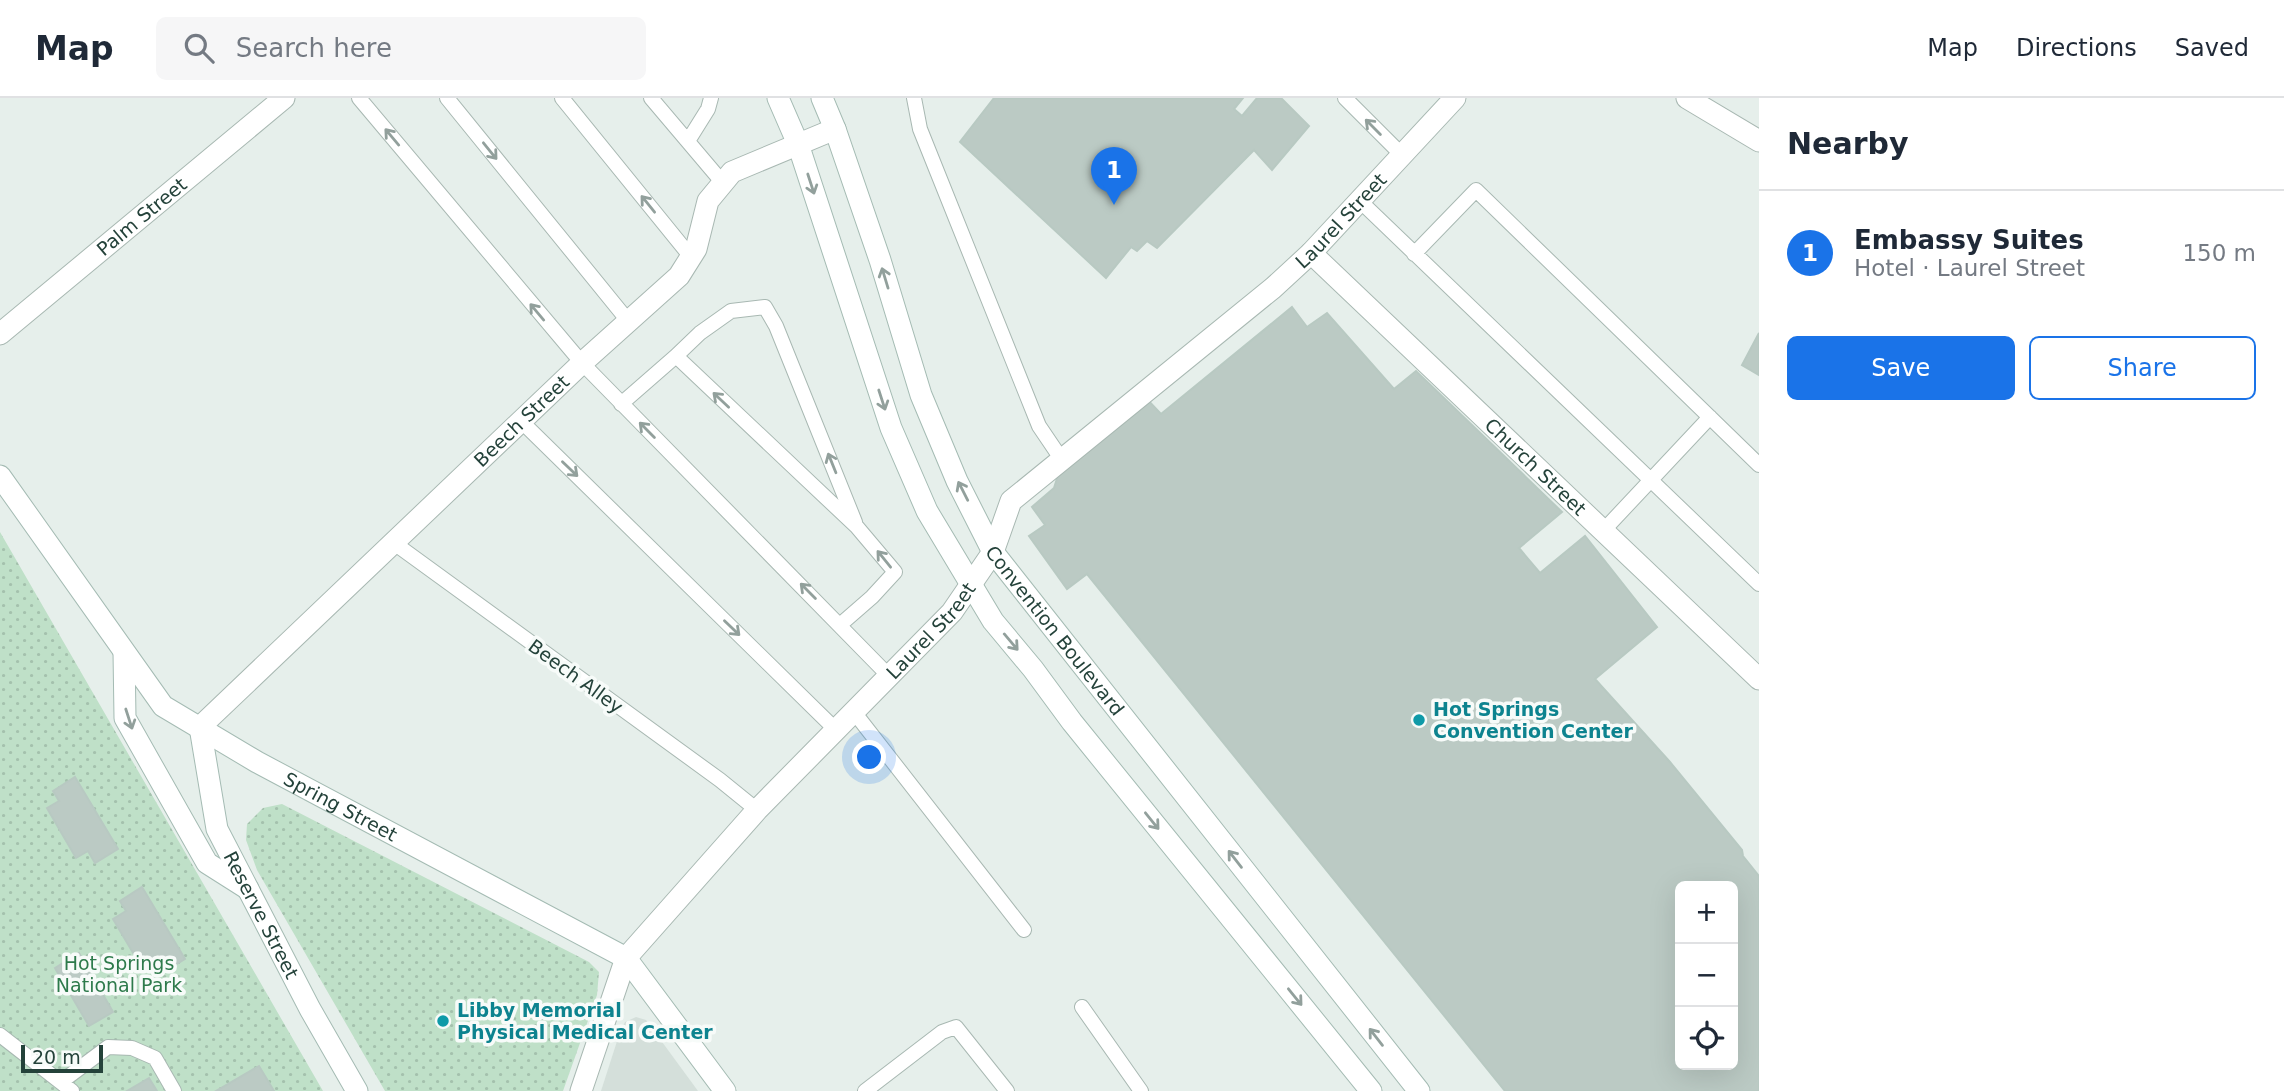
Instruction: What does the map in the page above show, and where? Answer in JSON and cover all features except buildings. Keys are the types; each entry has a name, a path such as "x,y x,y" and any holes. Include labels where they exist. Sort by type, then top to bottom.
{"street":[{"name":"Convention Boulevard","path":"778,98 798,144 891,428 927,511 971,587 993,621 1033,668 1072,722 1371,1091"},
{"name":"Convention Boulevard","path":"822,98 880,260 921,395 957,481 993,552 1419,1091"},
{"name":"Laurel Street","path":"581,1091 626,958 757,810 952,612 993,552 1011,501 1273,288 1311,253 1455,98"},
{"path":"1687,98 1759,141"},
{"name":"Palm Street","path":"0,334 281,99"},
{"name":"Beech Street","path":"200,727 582,363 679,276 696,249 708,201 732,172 835,129"},
{"name":"Church Street","path":"1311,253 1759,679"},
{"name":"Spring Street","path":"0,476 163,706 257,762 626,958 725,1091"},
{"path":"124,652 125,718 206,863 249,890"},
{"name":"Reserve Street","path":"200,727 217,829 310,1009 357,1091"}],"lane":[{"path":"359,98 582,363 841,624 889,676"},
{"path":"447,98 629,322"},
{"path":"562,98 691,257"},
{"path":"651,98 723,183"},
{"path":"688,141 708,109 711,98"},
{"path":"914,98 920,129 1039,426 1062,460"},
{"path":"1345,98 1402,155"},
{"path":"1414,254 1476,191 1759,465"},
{"path":"1359,200 1759,584"},
{"path":"621,404 700,333 731,311 765,307 776,326 857,527"},
{"path":"676,356 857,527 895,572 841,624"},
{"path":"1602,531 1710,417"},
{"path":"521,421 835,729"},
{"name":"Beech Alley","path":"394,543 720,780 757,810"},
{"path":"854,712 1024,930"},
{"path":"1082,1007 1141,1091"},
{"path":"865,1091 943,1032 956,1027 1007,1091"},
{"path":"0,1035 66,1087 108,1047 132,1048 155,1058 174,1091"}],"shaded area":[{"path":"636,1017 646,1020 698,1091 601,1091 620,1032 625,1022"}],"green space":[{"name":"Hot Springs National Park","path":"0,532 323,1091 0,1091"},
{"path":"282,804 589,962 599,972 597,995 563,1091 385,1091 257,870 246,840 247,824 263,808"}],"place":[{"name":"Embassy Suites","path":"1114,205"},
{"name":"Hot Springs Convention Center","path":"1419,720"},
{"name":"Libby Memorial Physical Medical Center","path":"443,1021"}]}
